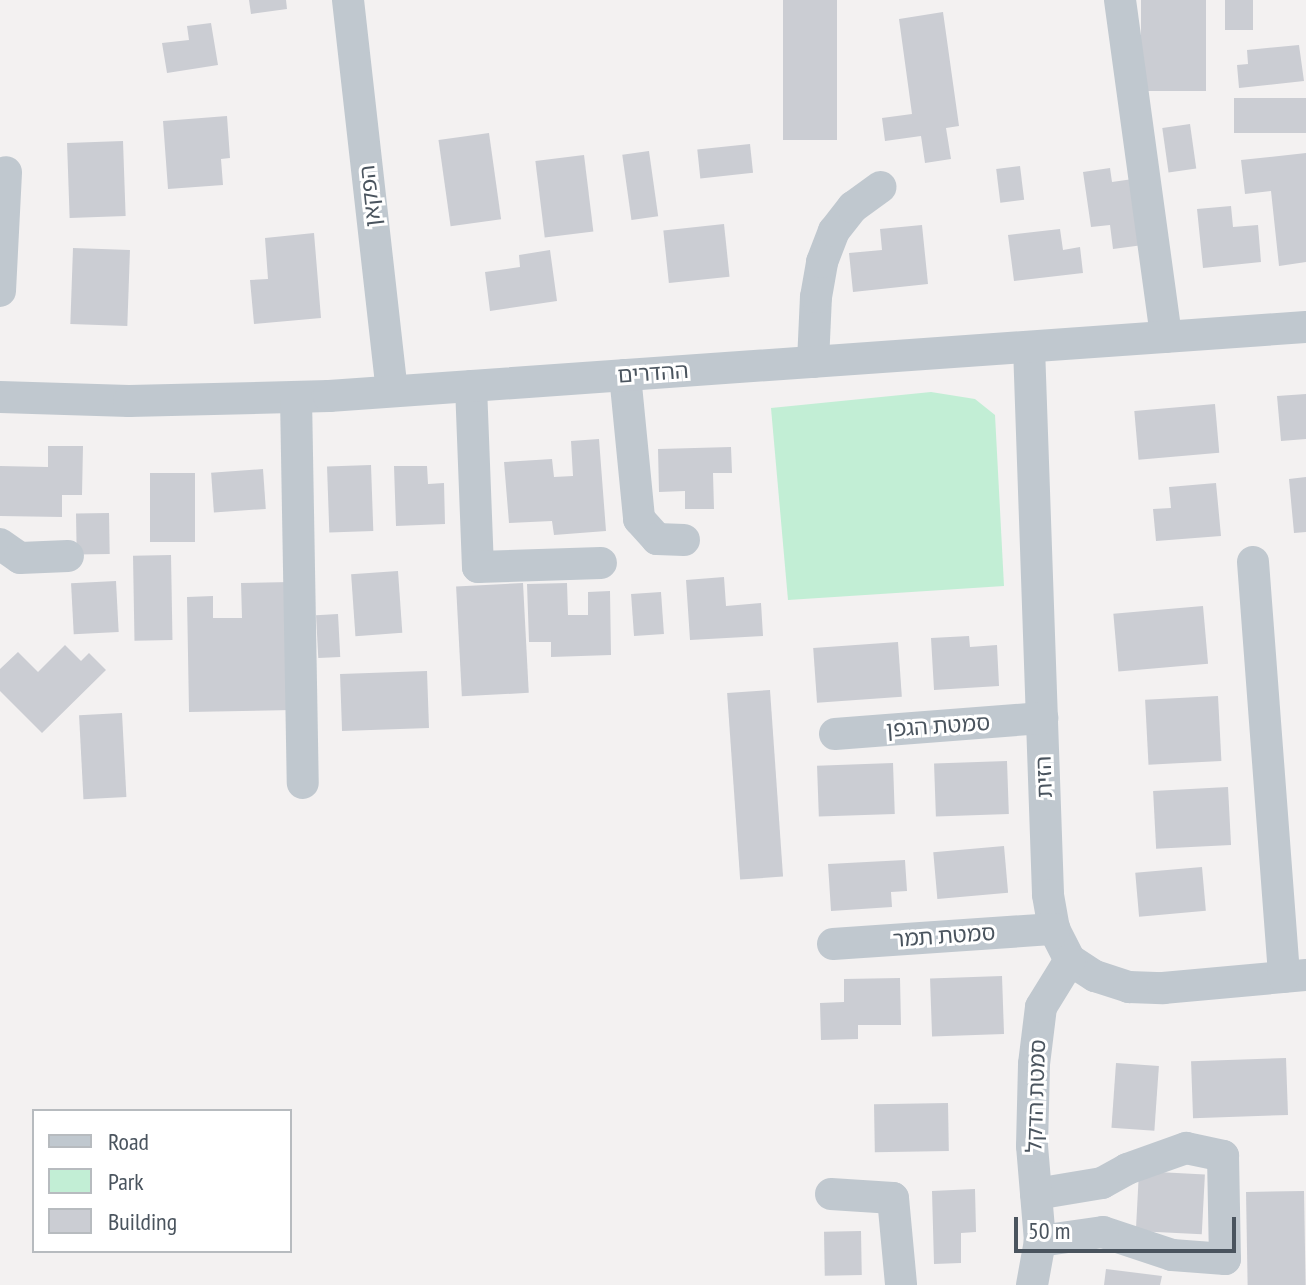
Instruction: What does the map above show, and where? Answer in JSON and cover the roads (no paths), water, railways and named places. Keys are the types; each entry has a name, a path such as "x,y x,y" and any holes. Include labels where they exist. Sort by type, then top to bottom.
{"street":[{"name":"הפקאן","path":"348,0 392,391"},
{"path":"1120,0 1166,337"},
{"path":"0,291 6,172"},
{"path":"813,362 816,297 822,262 834,231 853,207 881,187"},
{"name":"ההדרים","path":"0,397 129,401 296,397 1306,327"},
{"name":"הזית","path":"1029,347 1048,895 1054,929 1070,960"},
{"path":"625,375 639,519 657,539 684,540"},
{"path":"471,386 478,567 601,563"},
{"path":"296,397 303,783"},
{"path":"0,544 20,558 68,556"},
{"path":"1070,960 1095,976 1129,987 1295,976 1253,562"},
{"name":"סמטת הגפן","path":"835,734 1042,718"},
{"name":"סמטת תמר","path":"833,944 1054,929"},
{"name":"סמטת הדקל","path":"1032,1285 1040,1241 1032,1146 1034,1064 1041,1007 1070,960"},
{"path":"1036,1194 1102,1183 1127,1169 1186,1148 1223,1156 1225,1259 1172,1255 1103,1232 1040,1241"},
{"path":"831,1194 893,1198 901,1285"}]}
